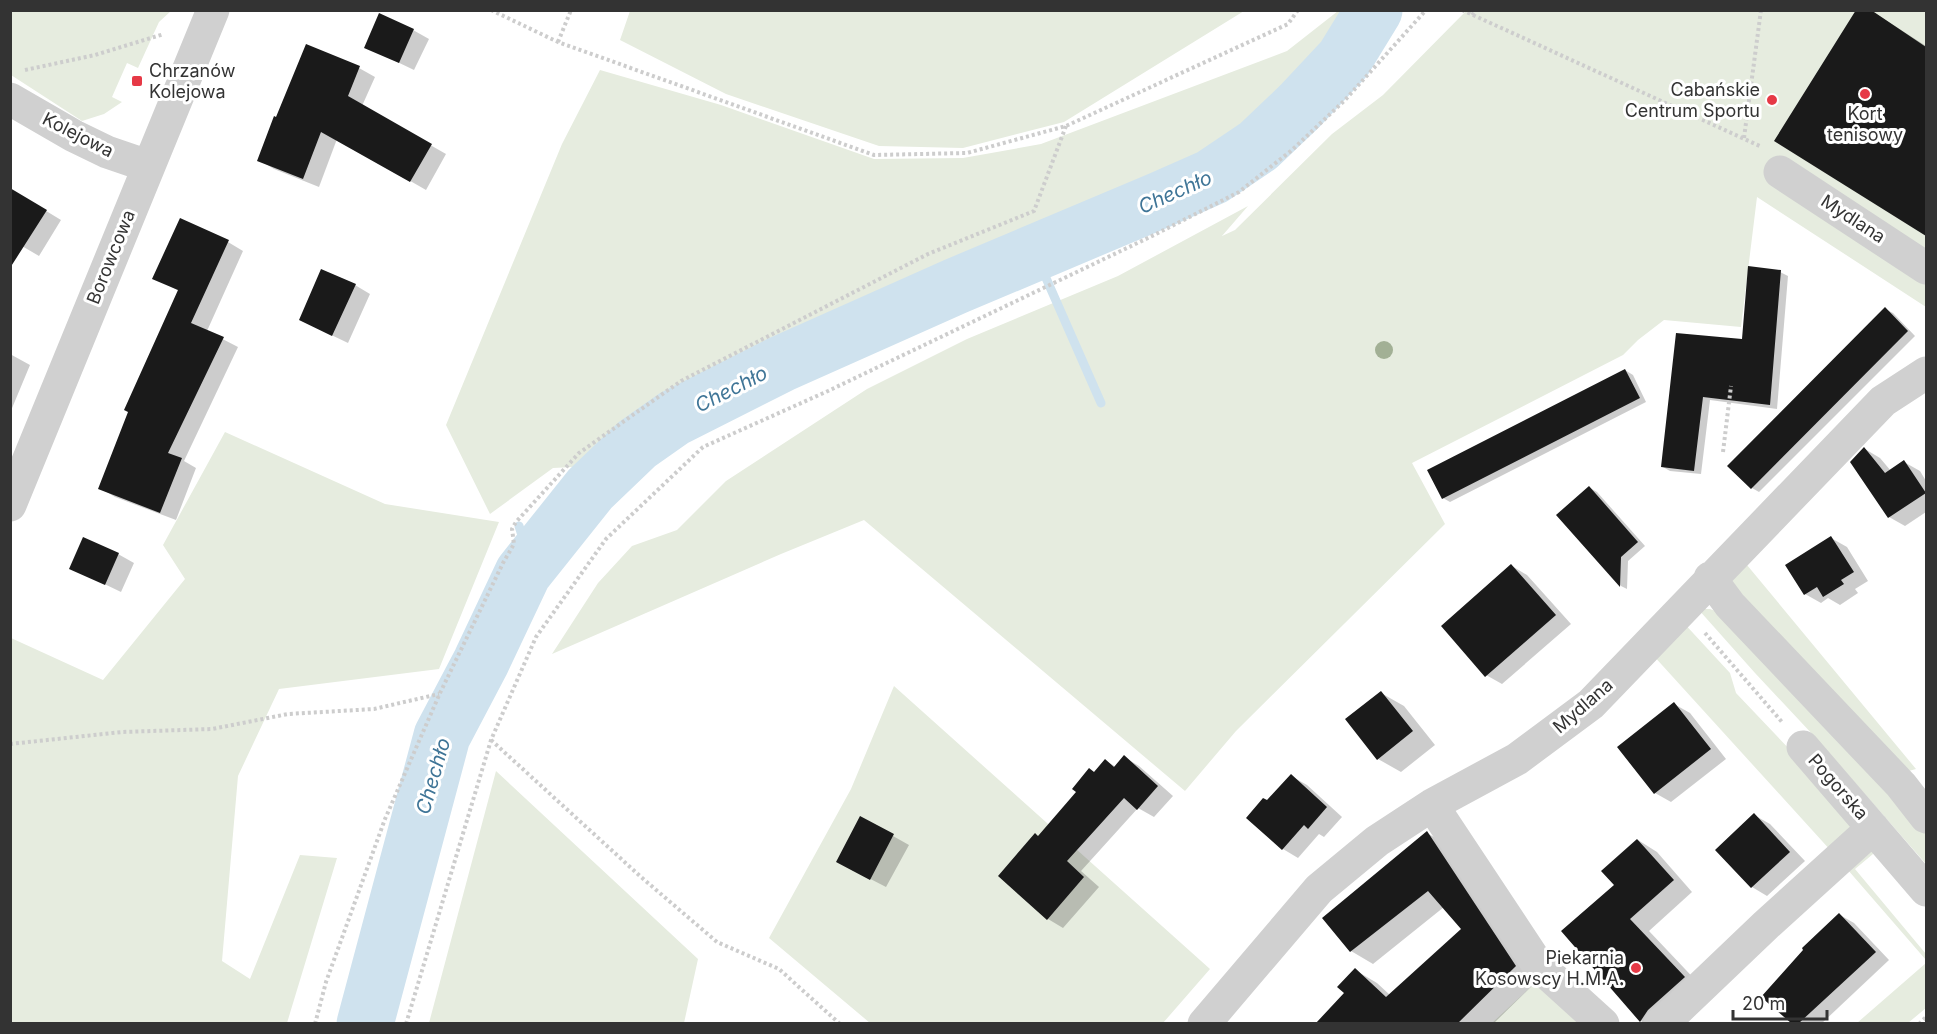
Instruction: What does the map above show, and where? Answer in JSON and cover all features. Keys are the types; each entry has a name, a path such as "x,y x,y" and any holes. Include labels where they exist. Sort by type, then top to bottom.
{"street":[{"name":"Borowcowa","path":"10,505 213,10"},
{"name":"Kolejowa","path":"16,85 74,136 107,152 148,166"},
{"name":"Mydlana","path":"1774,161 1926,268"},
{"name":"Mydlana","path":"1204,1023 1319,889 1377,841 1432,806 1517,759 1591,704 1883,401 1926,373"},
{"path":"1710,578 1730,605 1901,785 1926,817"},
{"name":"Pogorska","path":"1803,747 1926,890"},
{"path":"1432,806 1538,965 1602,1023"},
{"path":"1660,1023 1678,1009 1873,828"}],"path":[{"path":"491,10 558,42 874,155 968,153 1066,126 1288,24 1298,10"},
{"path":"558,42 571,10"},
{"path":"406,1023 491,740 536,637 606,540 703,447 838,386 1239,192 1292,150 1345,100 1426,10"},
{"path":"1462,10 1744,138 1774,161"},
{"path":"1472,15 1476,10"},
{"path":"1744,138 1761,10"},
{"path":"16,85 95,55 164,34"},
{"path":"315,1023 326,982 385,819 440,693 514,544 512,530 516,522 579,453 681,381 928,254 1034,211 1066,126"},
{"path":"1723,452 1731,386"},
{"path":"1682,608 1737,668 1803,747"},
{"path":"10,744 122,732 212,729 288,714 374,709 440,693"},
{"path":"491,740 641,878 717,942 779,969 840,1023"},
{"path":"1918,1023 1926,1017"}],"shaded area":[{"path":"630,10 1244,11 1064,122 963,148 879,146 726,94 620,40"},
{"path":"10,11 171,11 159,22 138,68 127,63 112,97 122,102 104,114 82,121 11,75"},
{"path":"1338,11 1350,11 1342,35 1258,132 1147,195 825,326 635,432 592,477 573,467 553,468 490,514 446,425 562,144 600,70 721,105 874,159 963,158 1041,144 1287,51"},
{"path":"1466,11 1926,11 1926,307 1757,197 1741,327 1664,320 1623,355 1412,463 1445,524 1236,731 1185,791 864,520 552,654 598,583 632,546 677,530 726,481 867,389 967,339 1118,276 1248,206 1222,236 1235,230 1332,134 1383,95"},
{"path":"225,432 385,504 499,522 439,669 279,689 238,776 222,961 250,979 300,855 337,858 287,1023 11,1023 11,638 103,680 185,579 163,545"},
{"path":"1742,559 1916,769 1905,772 1740,604 1731,577"},
{"path":"1698,609 1710,609 1723,614 1926,828 1926,864 1814,736"},
{"path":"1681,620 1730,673 1736,693 1794,754 1859,829 1832,852 1652,654"},
{"path":"894,686 1210,969 1163,1023 870,1023 769,938 851,789"},
{"path":"496,771 698,959 684,1023 429,1023"},
{"path":"1879,849 1855,869 1926,954 1926,960 1841,862"},
{"path":"1926,963 1926,1008 1908,1023 1857,1023"},
{"path":"1535,983 1580,1024 1491,1024"}],"building":[{"name":"Kort tenisowy","path":"1856,10 1871,10 1926,47 1926,236 1774,141"},
{"path":"379,13 414,29 399,63 364,48"},
{"path":"306,44 360,66 348,96 432,144 410,182 321,132 303,179 257,161"},
{"path":"10,188 47,210 10,268"},
{"path":"180,218 229,240 191,323 224,337 168,453 182,458 160,513 98,489 128,412 124,410 178,290 152,279"},
{"path":"1748,266 1781,270 1770,405 1703,397 1694,471 1661,467 1676,333 1742,339"},
{"path":"321,269 356,284 332,336 299,320"},
{"path":"1885,307 1908,331 1751,489 1727,466"},
{"path":"1625,369 1640,398 1442,499 1427,470"},
{"path":"1864,447 1885,473 1904,460 1926,493 1888,518 1850,462"},
{"path":"1589,486 1638,542 1621,557 1620,587 1556,515"},
{"path":"1831,536 1854,572 1841,580 1844,584 1823,597 1817,587 1804,595 1785,565"},
{"path":"83,537 119,553 105,585 69,569"},
{"path":"1511,564 1556,615 1485,677 1441,626"},
{"path":"1381,691 1413,731 1377,760 1345,719"},
{"path":"1674,702 1711,749 1654,794 1617,747"},
{"path":"1124,755 1158,786 1137,810 1124,798 1067,861 1084,877 1047,920 998,876 1035,833 1038,836 1076,792 1072,789 1089,768 1094,772 1105,759 1114,767"},
{"path":"1291,774 1327,807 1308,829 1304,825 1282,850 1246,818 1263,798 1267,800"},
{"path":"1754,813 1790,852 1751,888 1715,850"},
{"path":"860,816 894,834 870,880 836,862"},
{"path":"1427,831 1516,966 1458,1023 1316,1023 1344,993 1337,987 1355,968 1386,997 1461,929 1428,891 1350,952 1322,918"},
{"path":"1637,839 1674,880 1630,919 1685,977 1648,1010 1640,1022 1561,931 1614,885 1601,871"},
{"path":"1839,913 1876,952 1799,1023 1791,1023 1761,997 1803,950 1802,948"}],"waterway":[{"name":"Chechło","path":"365,1024 442,736 481,662 523,573 590,489 637,444 674,418 781,364 956,286 1212,177 1258,146 1300,106 1344,59 1374,10"},
{"path":"1035,253 1101,403"},
{"path":"563,487 576,506"},
{"path":"519,526 531,563"}],"place":[{"name":"Chrzanów Kolejowa","path":"137,81"},
{"name":"Kort tenisowy","path":"1865,94"},
{"name":"Cabańskie Centrum Sportu","path":"1772,100"},
{"name":"Piekarnia Kosowscy H.M.A.","path":"1636,968"}]}
